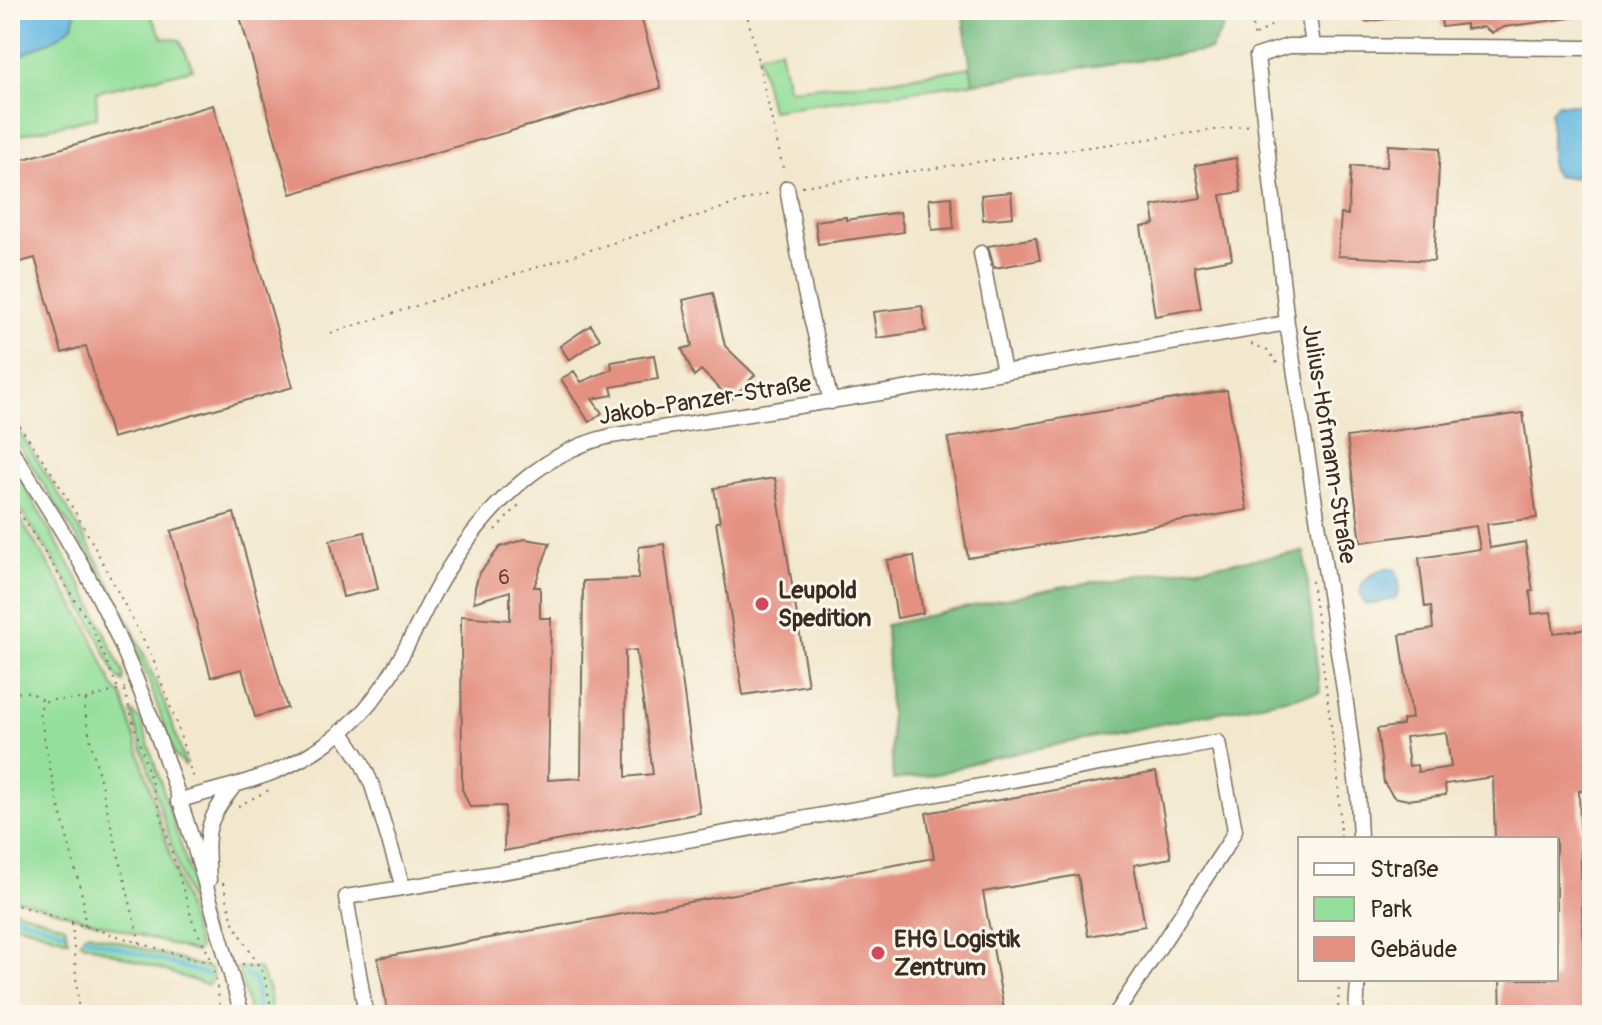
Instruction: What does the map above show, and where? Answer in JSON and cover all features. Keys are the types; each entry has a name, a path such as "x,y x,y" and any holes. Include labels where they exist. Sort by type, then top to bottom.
{"street":[{"path":"1308,10 1313,46"},
{"path":"1257,56 1288,46 1592,48"},
{"name":"Julius-Hofmann-Straße","path":"1257,56 1287,323 1346,703 1358,795 1360,837"},
{"name":"Jakob-Panzer-Straße","path":"787,188 805,292 831,402"},
{"path":"981,253 1004,372"},
{"name":"Jakob-Panzer-Straße","path":"178,801 236,785 289,764 341,731 366,708 385,682 457,555 502,501 529,476 578,446 597,440 1287,323"},
{"path":"10,448 60,529 115,631 151,721 178,801 242,1015"},
{"path":"341,731 361,761 372,785 403,887"},
{"path":"366,1015 346,897 612,854 1218,742 1235,830 1115,1015"},
{"path":"212,911 207,834 218,805 236,785"},
{"path":"1356,1015 1358,981"}],"path":[{"path":"167,10 170,24"},
{"path":"746,10 787,188"},
{"path":"1250,10 1257,56"},
{"path":"1255,36 1272,26 1280,10"},
{"path":"1243,344 1268,350 1281,370"},
{"path":"10,498 92,627 119,690"},
{"path":"492,533 526,498"},
{"path":"1311,577 1338,779 1341,837"},
{"path":"10,693 31,692 44,702 86,699 123,689 193,923 213,963 222,1015"},
{"path":"86,699 84,707 91,743 140,944"},
{"path":"44,702 39,717 83,899 85,926"},
{"path":"229,810 276,787"},
{"path":"221,872 233,922 264,975 273,1015"},
{"path":"10,903 140,944 213,963"},
{"path":"72,922 79,1015"},
{"path":"1338,1015 1339,981"}],"green space":[{"path":"10,10 159,10 150,15 163,38 180,40 193,69 96,92 97,117 10,137"},
{"path":"962,10 1232,10 1232,13 1210,50 973,83"},
{"path":"780,49 788,89 890,80 971,67 973,83 771,110 758,54"},
{"path":"10,418 63,500 111,586 153,674 186,767 175,756 147,676 115,604 90,558 10,431"},
{"path":"10,461 91,602 124,675 123,682 116,676 73,590 10,494"},
{"path":"10,503 88,628 113,686 122,696 199,949 196,952 10,897"},
{"path":"1304,552 1320,692 985,759 941,773 893,780 886,625 1059,587"},
{"path":"131,711 141,721 210,936 211,942 207,947 195,922"},
{"path":"10,908 65,926 68,940 10,922"},
{"path":"89,933 211,969 213,979 207,985 80,942"},
{"path":"238,968 259,968 269,990 272,1015 250,1015"}],"water":[{"path":"10,10 76,11 73,25 58,37 10,61"},
{"path":"1557,104 1592,105 1592,180 1556,175 1551,167 1551,112"},
{"path":"1386,568 1396,570 1400,585 1397,596 1366,605 1361,587 1373,574"}],"building":[{"path":"238,10 639,10 661,88 291,194"},
{"path":"1363,10 1401,10 1402,17 1365,22"},
{"path":"1440,10 1577,10 1578,17 1504,27 1492,33 1483,27 1466,29 1466,24 1442,27"},
{"path":"213,105 293,387 112,438 86,346 62,353 35,258 10,265 10,163"},
{"path":"1388,145 1440,148 1434,261 1338,256 1341,214 1348,215 1351,166 1387,167"},
{"path":"1236,158 1241,192 1221,195 1232,259 1194,266 1201,308 1155,316 1141,227 1155,224 1152,206 1201,198 1195,165"},
{"path":"1011,192 1013,217 983,220 981,195"},
{"path":"951,197 954,228 932,230 929,199"},
{"path":"900,212 904,232 818,244 815,221"},
{"path":"1036,238 1040,260 994,268 988,246"},
{"path":"713,293 725,346 755,375 731,400 701,370 694,376 682,349 692,346 683,300"},
{"path":"922,306 926,331 877,338 873,312"},
{"path":"591,325 600,339 569,360 560,346"},
{"path":"654,355 658,379 611,387 613,395 592,399 602,413 589,422 561,379 574,371 581,382 612,369 611,362"},
{"path":"1227,390 1247,510 968,558 948,438"},
{"path":"1523,413 1537,518 1487,524 1490,548 1525,542 1533,591 1530,591 1532,614 1551,612 1554,633 1588,629 1592,653 1592,791 1579,791 1585,1015 1501,1015 1500,981 1558,981 1558,837 1495,837 1493,777 1445,784 1446,795 1408,800 1394,797 1384,783 1377,729 1403,725 1403,720 1412,718 1400,635 1433,629 1431,606 1425,607 1419,558 1480,549 1476,526 1361,542 1347,437","holes":["1446,732 1451,767 1418,772 1417,765 1409,766 1405,737"]},
{"name":"Leupold Spedition","path":"775,478 808,685 743,695 716,522 720,522 714,488"},
{"path":"234,513 287,708 255,717 242,669 211,677 171,531"},
{"path":"365,532 378,589 343,597 330,540"},
{"path":"525,539 550,543 534,587 540,587 540,618 551,618 548,780 581,778 583,581 638,579 639,547 664,544 700,813 504,851 505,806 470,807 462,789 461,616 510,620 510,591 474,602 479,574 500,547","holes":["636,650 653,774 626,777 625,651"]},
{"path":"914,556 923,613 897,618 887,560"},
{"path":"1156,772 1171,858 1134,865 1145,926 1088,936 1078,875 983,892 1005,1015 388,1015 378,958 934,858 926,813"}],"waterway":[{"path":"10,914 64,932"},
{"path":"84,937 208,975"},
{"path":"246,975 255,981 259,1015"}],"place":[{"name":"Leupold Spedition","path":"762,604"},
{"name":"EHG Logistik Zentrum","path":"878,953"}]}
